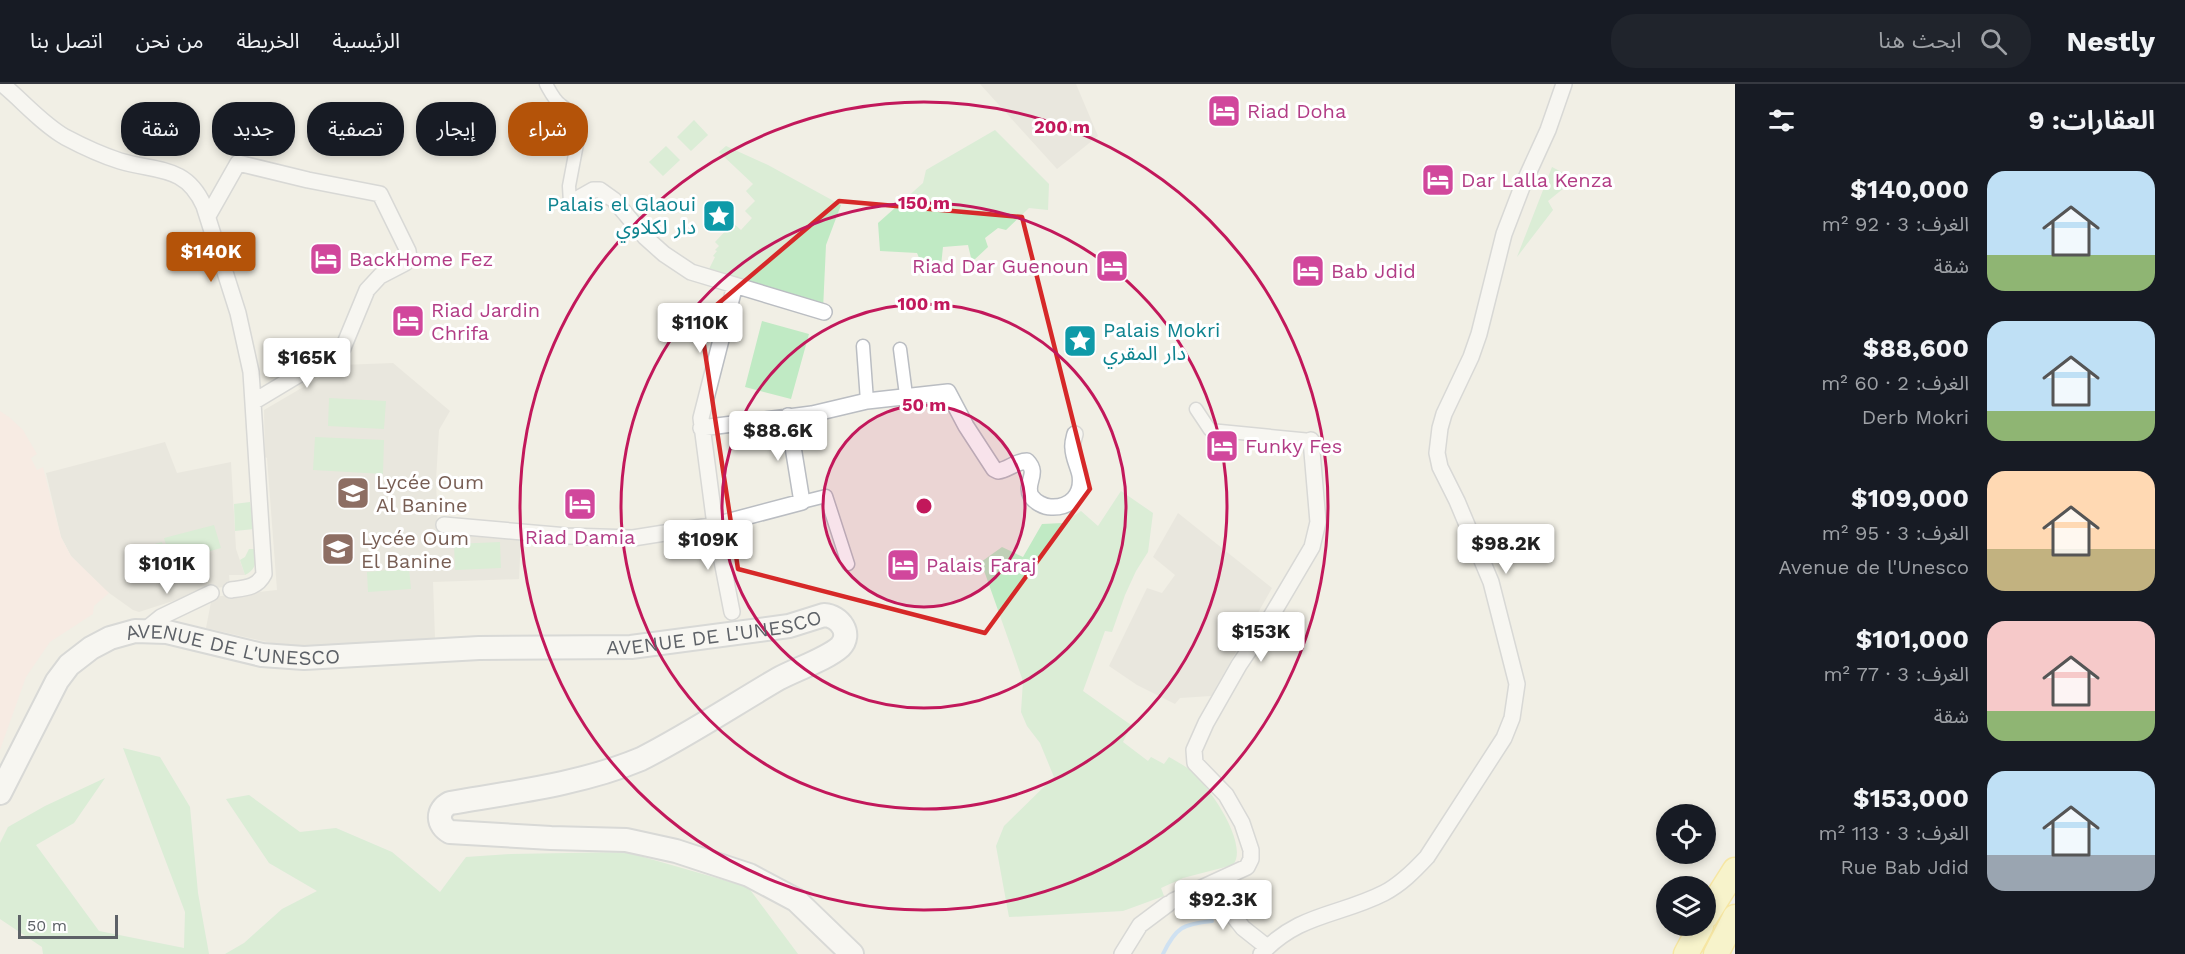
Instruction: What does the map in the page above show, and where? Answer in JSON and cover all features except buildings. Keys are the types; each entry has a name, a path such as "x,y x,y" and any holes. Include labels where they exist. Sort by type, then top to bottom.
{"main road":[{"name":"AVENUE DE L'UNESCO","path":"0,793 57,681 69,665 100,643 126,632 145,630 167,632 262,655 285,658 479,648 631,647 734,621 789,626 824,615 830,616 840,621 845,633 845,639 838,649 780,678 641,759 621,768 581,779 450,803 442,809 440,823 450,832 626,840 711,861 749,875 796,900 852,954"},
{"path":"1716,900 1735,870"},
{"path":"1716,954 1735,917"},
{"path":"1686,954 1696,936"}],"street":[{"path":"2,84 38,117 66,137 113,159 170,172 182,177 196,191 208,216 238,313 251,372 264,574 252,587 231,590"},
{"path":"546,84 561,106 577,115 580,128 569,186 570,203 593,190 600,190 614,200 645,237 664,254 691,272 825,312"},
{"path":"1209,885 1243,928 1264,950 1300,923 1374,898 1413,873 1434,848 1504,738 1512,718 1518,691 1517,684 1491,582 1440,467 1437,453 1444,414 1471,357 1479,334 1504,234 1548,130 1564,84"},
{"path":"208,216 238,163 380,194 408,251 409,257 405,263 380,276 367,290 343,348 253,402"},
{"path":"734,621 715,525 701,428 704,404 735,285"},
{"path":"863,346 867,401"},
{"path":"900,349 906,395"},
{"path":"701,428 812,414 867,401 906,395 948,392 966,426 994,469 1002,471 1020,461 1027,461 1031,465 1034,473 1030,488 1031,495 1038,503 1046,507 1068,504 1077,496 1080,483 1072,449 1075,434"},
{"path":"1122,954 1140,925 1171,903 1247,867 1251,859 1251,850 1242,823 1226,795 1195,763 1194,750 1206,723 1239,665 1266,625 1312,547 1318,522 1311,440 1210,430 1196,409"},
{"path":"788,416 802,502"},
{"path":"444,525 567,536 633,538 715,525 826,496 848,564"},
{"path":"145,630 161,617 211,593"}],"highlighted area":[{"path":"839,201 1022,217 1090,489 985,633 738,569 700,319"}],"shaded area":[{"path":"980,84 1076,84 1098,136 1057,169"},
{"name":"Lycée Oum Al Banine","path":"393,363 450,411 439,430 436,480 438,530 521,536 519,579 433,582 435,638 308,646 286,650 284,646 206,628 212,597 277,590 267,458 265,457 264,410 341,365"},
{"path":"0,411 23,430 37,454 31,458 37,470 43,467 61,537 71,556 109,593 94,606 93,614 50,642 26,677 0,750"},
{"path":"165,442 177,473 231,462 236,549 245,575 229,575 230,586 210,589 139,612 98,585 71,556 61,537 46,473"},
{"path":"1178,513 1272,588 1211,696 1180,698 1175,704 1137,685 1109,666 1147,588 1162,593 1175,575 1153,557"}],"green space":[{"path":"694,120 708,135 691,151 677,137"},
{"path":"995,130 1049,184 1048,210 1029,208 1006,230 998,228 985,238 988,247 972,262 968,245 943,247 941,266 923,267 917,253 880,251 878,223 923,183 926,170"},
{"path":"666,146 680,160 663,176 649,162"},
{"path":"726,146 768,165 841,205 826,245 823,310 708,271 717,251 715,250 719,246 715,242 733,223 741,230 752,218 745,211 755,201 746,191 753,184 719,152"},
{"path":"1552,167 1575,179 1548,201 1553,210 1517,257"},
{"path":"762,321 809,334 791,399 745,387"},
{"path":"329,398 386,401 384,429 328,426"},
{"path":"315,437 384,440 383,474 313,470"},
{"path":"1121,491 1153,513 1148,552 1125,595 1112,632 1105,631 1083,691 1131,725 1123,742 1148,761 1151,757 1164,764 1169,757 1197,776 1224,814 1236,843 1237,855 1233,865 1183,878 1161,888 1164,896 1123,911 1009,917 996,846 1004,826 1054,777 1040,743 1027,726 1021,712 1023,681 981,562 1002,547 1023,557 1042,524 1063,523 1081,511 1098,526"},
{"path":"250,502 254,529 235,531 234,504"},
{"path":"214,525 221,548 171,562 164,538"},
{"path":"162,542 167,560 133,569 128,551"},
{"path":"500,542 501,568 455,570 454,544"},
{"path":"249,549 256,549 256,561 252,570 245,575 240,560 245,557"},
{"path":"409,568 411,589 368,592 367,572"},
{"path":"123,748 160,757 190,807 198,893 209,954 43,954 42,947 0,919 0,843 8,827 45,806 105,778 74,823 36,845 99,931 184,948 185,912"},
{"path":"249,795 300,832 336,828 392,852 440,892 466,857 626,852 748,887 798,954 225,954 244,943 282,909 317,891 269,863 226,799"}],"waterway":[{"path":"1163,954 1172,938 1182,928 1212,921"}],"place":[{"name":"Riad Doha","path":"1224,111"},
{"name":"Dar Lalla Kenza","path":"1438,180"},
{"name":"Palais el Glaoui دار لكلاوي","path":"719,216"},
{"name":"BackHome Fez","path":"326,259"},
{"name":"Riad Dar Guenoun","path":"1112,266"},
{"name":"Bab Jdid","path":"1308,271"},
{"name":"Riad Jardin Chrifa","path":"408,321"},
{"name":"Palais Mokri دار المقري","path":"1080,341"},
{"name":"Funky Fes","path":"1222,446"},
{"name":"Lycée Oum Al Banine","path":"353,493"},
{"name":"Riad Damia","path":"580,504"},
{"name":"Lycée Oum El Banine","path":"338,549"},
{"name":"Palais Faraj","path":"903,565"}]}
